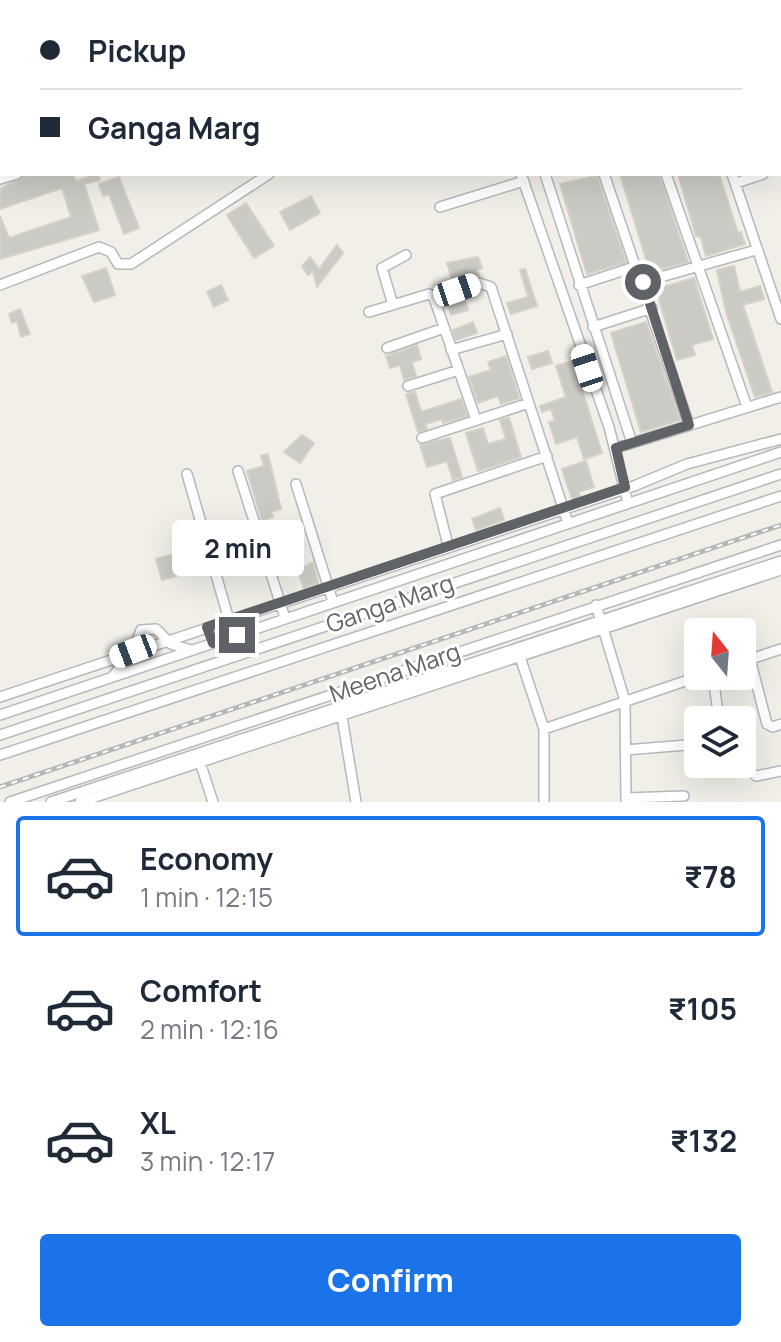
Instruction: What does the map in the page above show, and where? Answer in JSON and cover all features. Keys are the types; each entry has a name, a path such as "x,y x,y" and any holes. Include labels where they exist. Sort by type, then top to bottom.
{"street":[{"path":"0,285 99,247 111,252 118,264 131,264 266,176"},
{"path":"440,207 522,176 616,448 628,503"},
{"path":"546,176 632,443"},
{"path":"605,176 652,308 689,425"},
{"path":"667,176 747,407"},
{"path":"734,178 781,319"},
{"path":"643,282 756,250"},
{"path":"393,305 382,268 406,255"},
{"path":"579,285 637,266"},
{"path":"434,298 479,283 488,284 568,523"},
{"path":"369,312 429,294 434,298 476,420"},
{"path":"593,327 652,308"},
{"path":"387,348 444,328"},
{"path":"451,350 507,334"},
{"path":"408,386 459,370"},
{"path":"616,448 781,397"},
{"path":"422,438 529,403"},
{"path":"0,697 448,545 564,509 687,464 781,439"},
{"name":"Ganga Marg","path":"0,715 781,452"},
{"path":"448,545 435,494 547,456"},
{"path":"238,471 285,618"},
{"path":"187,474 229,620"},
{"name":"Ganga Marg","path":"0,735 781,474"},
{"path":"296,484 333,602"},
{"path":"0,755 781,496"},
{"name":"Meena Marg","path":"17,801 781,545"},
{"path":"51,802 199,758 781,561"},
{"path":"602,624 781,570"},
{"path":"596,605 625,701 626,800 684,796"},
{"path":"207,627 213,643"},
{"path":"110,678 133,651 141,630 156,629 166,640 191,650"},
{"path":"511,633 544,729 544,802"},
{"path":"756,658 781,649"},
{"path":"544,729 684,681"},
{"path":"756,690 767,724 773,727 781,724"},
{"path":"341,711 356,802"},
{"path":"625,750 684,745"},
{"path":"80,802 199,758"},
{"path":"199,758 213,802"},
{"path":"756,776 781,771"}],"building":[{"path":"24,176 74,176 76,181 99,176 100,180 84,184 99,230 0,259 0,216 9,238 71,217 62,188 0,209 0,189"},
{"path":"597,176 626,262 587,274 560,184"},
{"path":"621,176 660,176 688,262 650,272"},
{"path":"679,176 720,176 738,233 741,232 745,244 706,256 701,237 696,236"},
{"path":"119,177 139,228 124,234 109,194 103,196 99,184"},
{"path":"311,196 320,213 290,230 280,212"},
{"path":"246,203 274,246 254,258 227,215"},
{"path":"337,245 343,253 317,287 313,271 308,275 302,266 310,257 319,269"},
{"path":"478,257 482,268 477,270 479,275 453,283 447,263"},
{"path":"734,266 740,292 760,286 764,299 743,305 772,392 755,397 726,312 717,270"},
{"path":"106,268 115,295 94,302 82,276"},
{"path":"525,269 537,306 511,314 507,303 528,297 520,270"},
{"path":"694,278 713,339 692,345 695,355 677,360 656,289"},
{"path":"221,285 228,300 214,307 207,292"},
{"path":"464,296 468,310 451,315 447,302"},
{"path":"20,309 30,334 21,337 17,321 12,323 9,314"},
{"path":"473,322 477,333 456,340 453,330"},
{"path":"646,322 680,420 641,432 611,333"},
{"path":"417,345 421,359 412,362 416,376 404,380 400,365 390,368 386,356"},
{"path":"548,351 552,363 532,369 528,357"},
{"path":"506,356 519,398 501,404 498,396 478,403 469,377 491,370 488,362"},
{"path":"573,361 602,453 584,459 577,437 556,444 549,422 555,421 551,409 542,412 540,406 566,397 556,366"},
{"path":"415,392 421,412 461,399 467,416 425,424 427,429 418,432 406,394"},
{"path":"509,418 521,457 478,471 466,433 483,428 488,444 506,439 500,420"},
{"path":"302,435 314,443 300,463 284,452"},
{"path":"450,438 462,477 453,480 447,461 427,467 420,445"},
{"path":"268,454 281,509 271,512 273,517 262,521 247,471 264,466 261,456"},
{"path":"586,461 594,487 578,492 580,496 572,499 562,469"},
{"path":"500,508 504,520 476,530 472,519"},
{"path":"184,551 187,573 162,580 156,559"},
{"path":"313,562 318,583 304,588 297,570"}],"railway":[{"path":"0,787 781,525"}],"route":[{"path":"237,635 213,643 207,627 625,487 616,448 689,425 643,282"}]}
